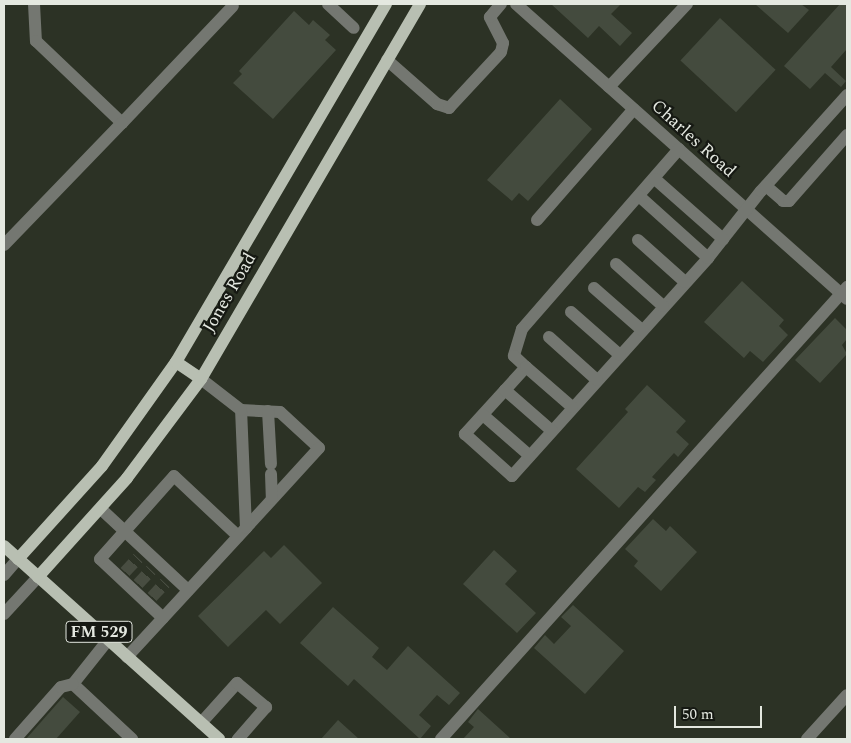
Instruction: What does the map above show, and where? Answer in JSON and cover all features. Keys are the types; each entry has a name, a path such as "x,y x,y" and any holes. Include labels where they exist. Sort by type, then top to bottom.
{"main road":[{"name":"Jones Road","path":"18,559 102,466 176,362 386,4"},
{"name":"Jones Road","path":"38,577 100,509 153,446 200,379 420,4"},
{"path":"176,362 200,379"},
{"name":"FM 529","path":"4,546 219,739"}],"street":[{"path":"34,4 36,41 122,123"},
{"path":"4,245 234,4"},
{"path":"328,4 354,28"},
{"path":"387,60 437,104 449,108 502,52 503,44 490,17 501,4"},
{"name":"Charles Road","path":"516,4 746,211 845,293"},
{"path":"609,87 687,4"},
{"path":"526,367 465,434 512,476 572,407 708,258 766,186 847,95"},
{"path":"537,220 634,109"},
{"path":"766,186 783,201 789,201 847,135"},
{"path":"572,407 514,356 522,330 655,179 679,149"},
{"path":"655,179 723,240"},
{"path":"639,196 708,258"},
{"path":"638,240 686,282"},
{"path":"616,264 663,306"},
{"path":"594,288 642,330"},
{"path":"441,739 845,293"},
{"path":"571,312 620,355"},
{"path":"548,337 597,380"},
{"path":"127,657 319,448 280,412 241,410 200,379"},
{"path":"505,390 552,430"},
{"path":"241,410 242,532"},
{"path":"268,411 272,499"},
{"path":"483,415 530,456"},
{"path":"163,618 149,600 123,575 100,559 174,476 242,532"},
{"path":"100,509 125,531 141,554 168,578 188,590"},
{"path":"4,575 18,559"},
{"path":"4,614 38,577"},
{"path":"15,739 61,687 73,684 108,640"},
{"path":"201,723 237,682 266,707 238,739"},
{"path":"73,684 132,739"},
{"path":"807,739 847,695"}],"building":[{"path":"551,4 621,4 611,14 632,33 620,46 599,26 588,38"},
{"path":"755,4 801,4 809,10 788,33"},
{"path":"840,4 847,4 847,49 831,67 846,81 841,87 825,73 810,89 784,66"},
{"path":"294,11 309,25 313,20 330,35 325,40 336,50 273,119 233,83 242,74 239,71"},
{"path":"720,18 776,70 736,112 680,60"},
{"path":"560,99 592,129 528,201 519,193 512,201 487,180"},
{"path":"742,281 784,320 779,326 788,335 763,362 750,351 744,358 704,322"},
{"path":"835,318 847,330 847,339 842,345 847,354 820,383 795,360"},
{"path":"647,385 686,421 676,432 689,444 678,457 674,453 652,477 656,480 645,492 638,487 619,508 576,469 628,412 625,409"},
{"path":"653,519 666,531 670,526 697,552 661,591 634,566 638,561 625,549"},
{"path":"284,545 322,583 280,624 266,610 228,647 198,616 264,551 271,558"},
{"path":"494,550 517,571 505,584 536,613 517,633 463,584"},
{"path":"573,605 624,651 585,694 534,648 545,635 554,644 571,626 561,617"},
{"path":"333,607 379,648 372,657 387,670 408,646 460,693 449,705 437,695 419,715 431,726 420,739 354,679 348,686 300,643"},
{"path":"63,697 80,712 56,739 26,739"},
{"path":"478,709 511,739 463,739 474,727 468,722"},
{"path":"338,720 359,739 321,739"}],"tunnel":[{"path":"125,572 138,558"},
{"path":"138,584 151,570"},
{"path":"152,597 165,583"}]}
